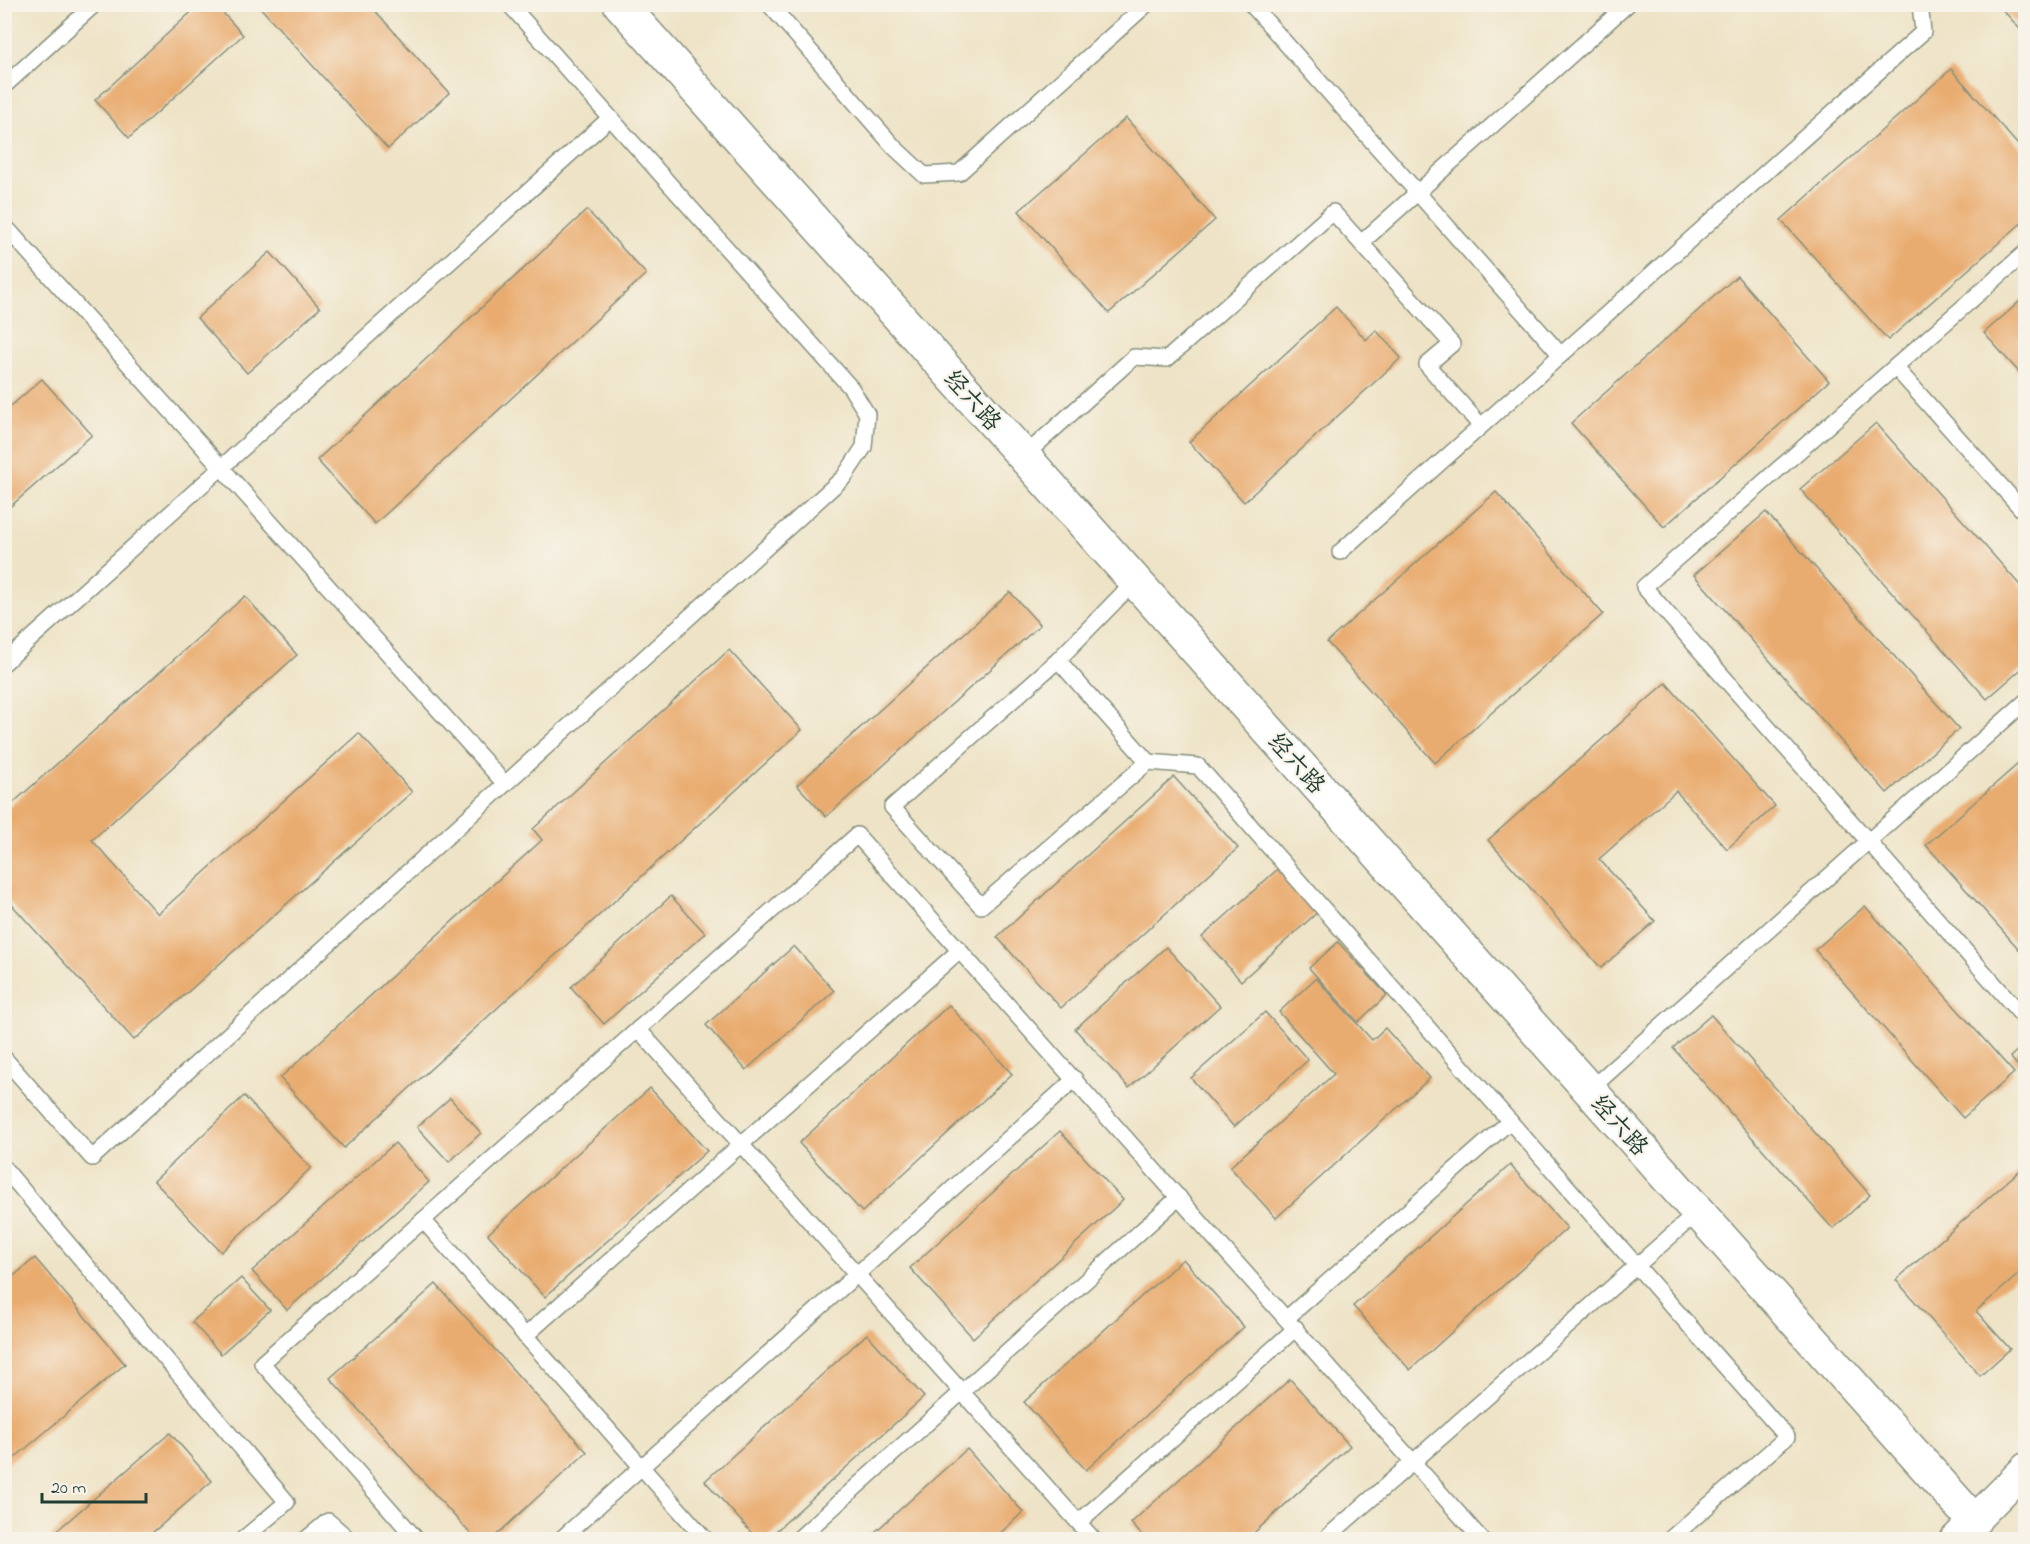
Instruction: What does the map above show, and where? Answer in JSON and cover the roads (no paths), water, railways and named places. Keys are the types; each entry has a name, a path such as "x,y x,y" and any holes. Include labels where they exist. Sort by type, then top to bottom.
{"street":[{"name":"经六路","path":"620,4 1698,1212 1965,1530"},
{"path":"1965,1530 2025,1468"}],"lane":[{"path":"4,86 94,4"},
{"path":"4,1058 92,1158 844,477 864,447 867,414 851,388 509,4"},
{"path":"769,4 894,147 924,175 959,173 1147,4"},
{"path":"1251,4 1560,354"},
{"path":"1362,243 1628,4"},
{"path":"1340,552 1923,32 1920,4"},
{"path":"4,663 610,118"},
{"path":"1023,457 1134,357 1167,359 1333,212 1452,344 1427,365 1480,426"},
{"path":"4,225 505,784"},
{"path":"2025,252 1644,587 2025,1020"},
{"path":"1895,367 2025,514"},
{"path":"1135,581 1058,660 892,807 981,906 1148,762"},
{"path":"1058,660 1148,762 1198,766 1787,1437 1670,1539"},
{"path":"1589,1090 2025,701"},
{"path":"417,1539 262,1363 857,835 1482,1539"},
{"path":"525,1336 960,950"},
{"path":"638,1029 1094,1539"},
{"path":"560,1539 1075,1079"},
{"path":"1079,1522 1510,1121"},
{"path":"4,1168 286,1502 242,1539"},
{"path":"796,1539 1179,1197"},
{"path":"1324,1539 1698,1212"},
{"path":"423,1221 706,1539"},
{"path":"305,1539 328,1521 350,1539"}]}
